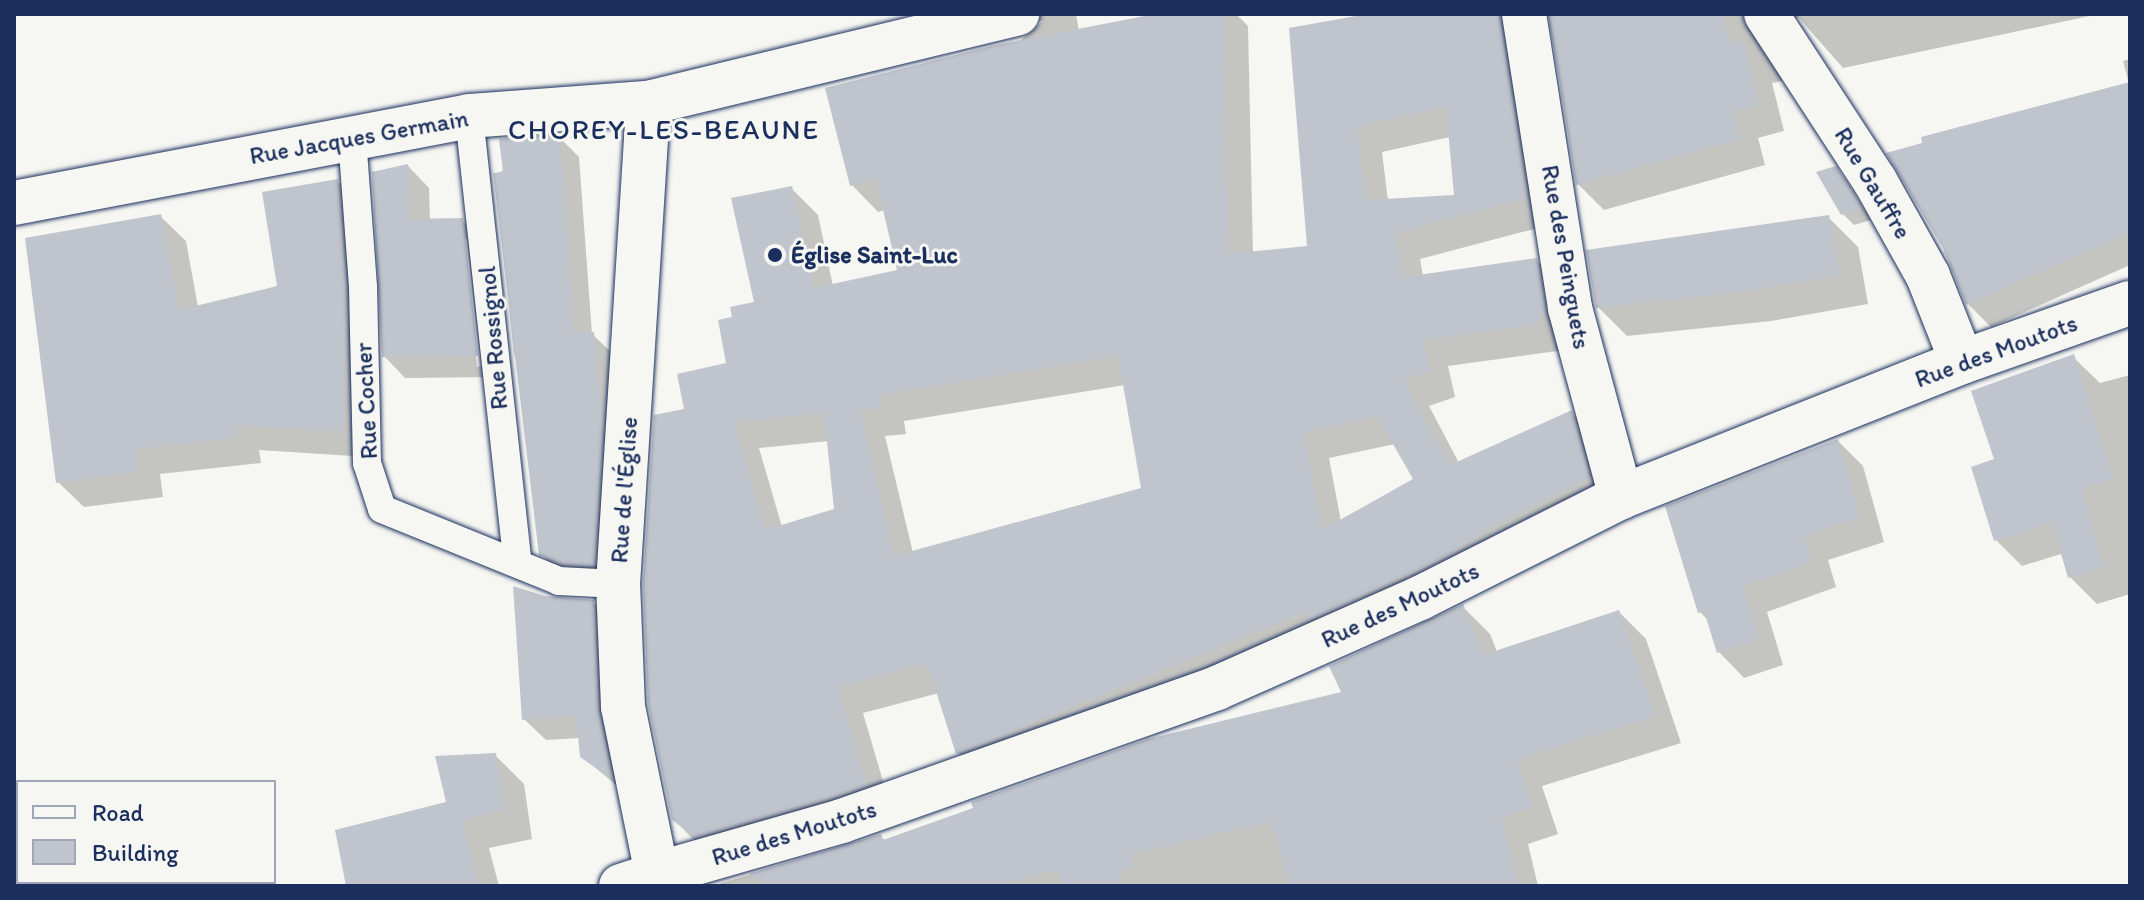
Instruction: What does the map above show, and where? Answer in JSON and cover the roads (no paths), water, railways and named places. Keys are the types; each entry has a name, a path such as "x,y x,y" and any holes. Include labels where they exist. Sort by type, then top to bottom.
{"street":[{"name":"Rue Jacques Germain","path":"14,203 469,116 648,103 1017,14"},
{"name":"Rue des Peinguets","path":"1524,14 1570,308 1621,497"},
{"name":"Rue Gauffre","path":"1766,14 1875,181 1928,276 1962,362"},
{"name":"Rue de l'Église","path":"646,882 623,707 618,584 648,103"},
{"name":"Rue des Moutots","path":"646,882 842,821 1217,688 1420,598 1621,497 1962,362 2130,303"}],"lane":[{"name":"Rue Rossignol","path":"469,116 517,561"},
{"name":"Rue Cocher","path":"352,137 363,287 367,463 382,509 517,561 559,581 618,584"}],"place":[{"name":"Église Saint-Luc","path":"775,255"}],"district":[{"name":"CHOREY-LES-BEAUNE","path":"664,129"}]}
